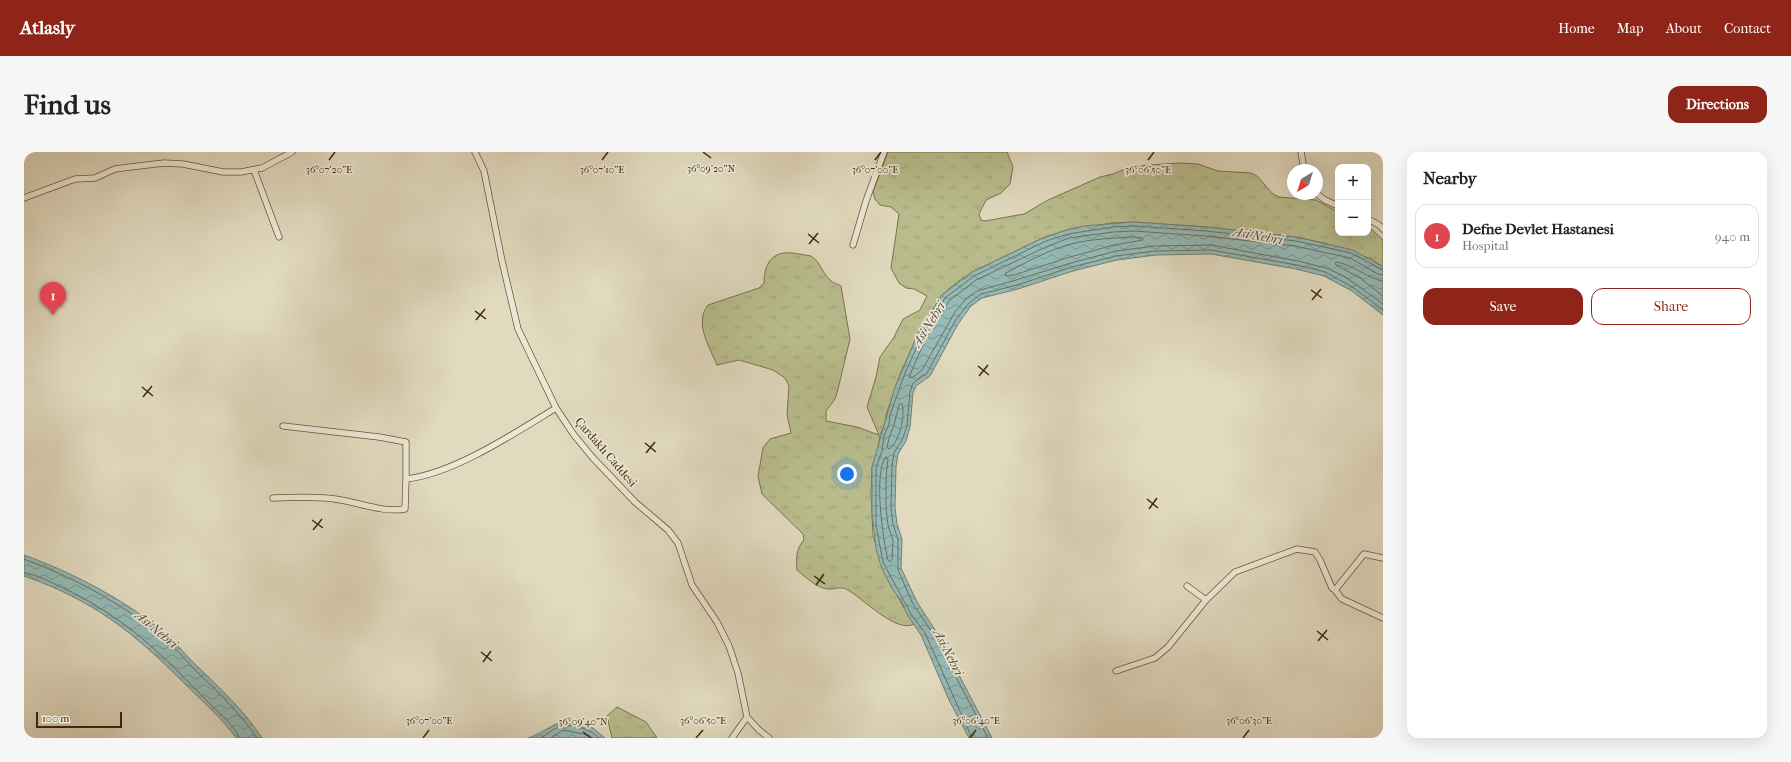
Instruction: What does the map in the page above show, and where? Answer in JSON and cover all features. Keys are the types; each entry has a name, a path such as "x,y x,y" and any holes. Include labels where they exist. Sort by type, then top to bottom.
{"street":[{"path":"24,198 75,178 95,178 115,169 148,164 183,164 232,173 262,168 292,152"},
{"name":"Çardaklı Caddesi","path":"475,152 484,171 502,261 518,329 556,408 574,435 589,454 635,502 668,530 678,543 692,585 717,622 729,646 738,673 747,718"},
{"path":"853,245 870,188 884,152"},
{"path":"1301,152 1303,164"},
{"path":"254,170 279,237"},
{"path":"1323,198 1335,204"},
{"path":"1371,221 1383,229"},
{"path":"406,479 424,475 456,464 500,442 556,408"},
{"path":"273,498 334,498 381,509 406,509 406,442 379,437 283,426"},
{"path":"1116,671 1155,658 1168,647 1206,600 1235,572 1297,548 1314,552 1320,560 1332,588 1342,599 1383,618"},
{"path":"1335,590 1364,554 1383,558"},
{"path":"1187,586 1206,600"},
{"path":"732,738 747,718 769,738"}],"green space":[{"path":"888,152 1007,152 1013,167 1010,184 1001,193 986,200 979,214 981,220 985,221 1024,214 1048,200 1100,177 1113,174 1127,168 1180,163 1198,164 1218,171 1251,173 1257,176 1273,194 1279,197 1287,198 1287,200 1316,200 1335,210 1335,236 1371,236 1371,229 1383,240 1383,267 1372,259 1324,243 1296,237 1206,227 1134,222 1112,223 1067,230 1045,237 972,272 956,283 942,295 918,334 901,372 886,415 872,467 871,493 873,536 890,584 914,624 907,626 898,624 879,613 846,589 828,589 819,587 797,570 797,554 799,547 804,540 803,534 762,494 758,476 763,448 770,439 791,433 787,415 789,386 785,378 773,370 739,360 717,365 704,335 702,319 708,305 759,288 764,283 766,268 769,262 778,255 791,253 811,256 817,261 830,280 841,286 850,339 835,399 826,411 826,421 857,427 879,435 867,407 880,357 894,337 903,319 920,310 927,296 914,289 906,288 899,283 891,268 899,214 891,207 880,205 875,199 873,192"},
{"path":"617,707 646,722 657,738 612,738 607,716"}],"water":[{"name":"Asi Nehri","path":"1134,222 1206,227 1296,237 1353,250 1383,267 1383,315 1352,291 1324,276 1296,269 1211,254 1156,255 1117,260 1073,271 1018,289 982,298 971,306 958,324 930,376 916,386 913,393 910,427 906,441 898,454 896,467 895,508 897,524 902,539 901,568 917,602 937,633 992,738 969,738 949,700 921,635 908,616 901,600 893,590 885,575 876,548 872,512 872,467 895,387 918,334 942,295 972,272 1045,237 1067,230 1084,226"},
{"name":"Asi Nehri","path":"24,555 61,570 98,588 132,609 165,633 241,710 262,738 236,738 205,703 147,648 111,619 92,607 49,585 24,576"},
{"path":"570,720 593,728 605,738 528,738 554,725"}],"place":[{"name":"Defne Devlet Hastanesi","path":"53,315"}]}
